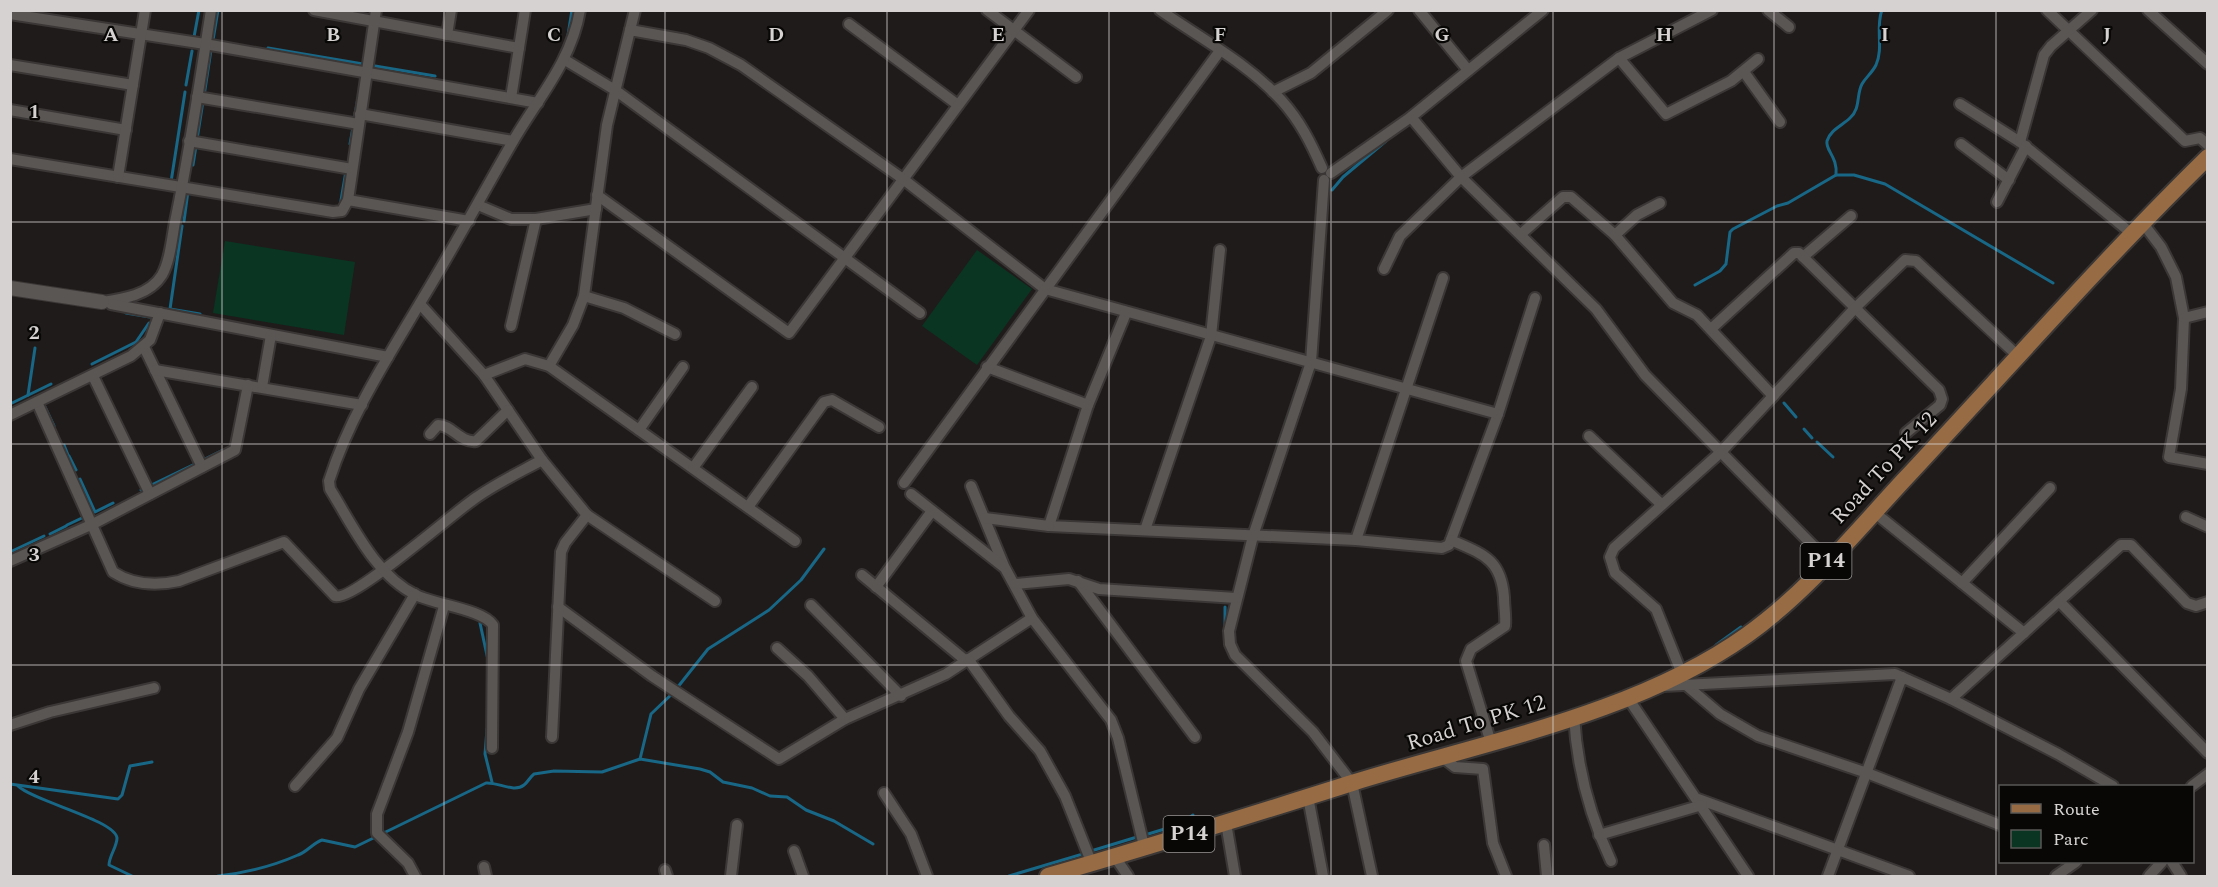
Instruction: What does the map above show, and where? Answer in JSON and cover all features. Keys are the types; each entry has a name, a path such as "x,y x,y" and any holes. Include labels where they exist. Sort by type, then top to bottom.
{"main road":[{"name":"Road To PK 12","path":"1308,797 1491,743 1658,686 1684,680 1758,627 1827,560 2019,357 2136,227 2208,157"},
{"name":"P14","path":"1048,876 1308,797"}],"street":[{"path":"118,177 145,10"},
{"path":"102,302 124,299 141,293 161,276 182,188 211,10"},
{"path":"314,10 519,48"},
{"path":"10,159 333,212 345,209 376,10"},
{"path":"447,35 451,10"},
{"path":"511,98 525,10"},
{"path":"492,748 493,624 483,616 444,606 415,594 383,571 328,485 339,450 388,357 469,221 513,141 565,60 576,31 580,10"},
{"path":"549,366 573,325 584,296 607,125 635,10"},
{"path":"987,10 1076,77"},
{"path":"597,195 789,333 1029,10"},
{"path":"1160,10 1273,92 1302,126 1326,173 1311,362 1253,536 1229,631 1230,644 1235,655 1313,732 1352,783 1372,876"},
{"path":"1273,92 1311,73 1388,10"},
{"path":"1419,10 1468,70"},
{"path":"1326,173 1411,117 1543,10"},
{"path":"1384,268 1400,236 1461,177 1619,58 1712,10"},
{"path":"1768,10 1789,27"},
{"path":"2047,10 2185,141 2200,138 2208,145"},
{"path":"1997,202 2023,144 2044,55 2050,46 2092,10"},
{"path":"2148,10 2208,64"},
{"path":"10,15 206,44 538,103"},
{"path":"849,24 958,105"},
{"path":"630,30 686,39 724,55 903,179 1045,289 1498,414"},
{"path":"904,483 1219,52"},
{"path":"1619,58 1666,114 1744,72 1758,59"},
{"path":"565,60 615,90 920,313"},
{"path":"10,66 133,85"},
{"path":"1744,72 1780,122"},
{"path":"197,97 513,141"},
{"path":"1960,104 2023,144 2161,247 2176,277 2184,318 2181,389 2168,454 2171,459 2208,464"},
{"path":"10,110 126,130"},
{"path":"1411,117 1461,177 1596,309 1645,375 1827,560"},
{"path":"189,141 352,169"},
{"path":"1961,144 2008,180"},
{"path":"1521,234 1568,196 1615,235 1673,303 1697,315 1773,396"},
{"path":"348,200 469,221"},
{"path":"1615,235 1637,215 1660,203"},
{"path":"478,205 511,219 536,219 596,209"},
{"path":"1803,257 1851,216"},
{"path":"511,326 536,219"},
{"path":"1145,530 1211,336 1221,250"},
{"path":"1711,329 1794,253 1803,257 1856,307 1941,395 1940,405 1906,433"},
{"path":"1999,824 1867,773 1758,736 1720,714 1684,680 1656,609 1615,573 1610,557 1614,548 1721,452 1856,307 1905,260 1916,261 2019,357"},
{"path":"1356,540 1443,278"},
{"path":"10,288 102,302 388,357"},
{"path":"584,296 624,308 675,334"},
{"path":"985,518 1049,525 1356,540 1442,548 1449,545 1498,414 1535,298"},
{"path":"420,304 484,375 542,460 587,515 716,601"},
{"path":"2184,318 2208,312"},
{"path":"1049,525 1088,405 1126,313"},
{"path":"10,415 121,362 144,347 155,330 160,314"},
{"path":"262,387 271,335"},
{"path":"144,347 202,467"},
{"path":"484,375 525,359 549,366 795,541"},
{"path":"639,430 683,367"},
{"path":"987,367 1088,405"},
{"path":"155,370 362,405"},
{"path":"93,376 150,494"},
{"path":"11,560 93,524 235,450 238,445 248,385"},
{"path":"693,468 753,387"},
{"path":"748,507 824,402 832,400 879,426"},
{"path":"36,402 113,572 131,581 146,584 161,585 179,581 279,542 288,545 339,598 383,571 479,495 542,460"},
{"path":"430,434 438,425 444,425 470,442 476,441 508,410"},
{"path":"1589,436 1662,504"},
{"path":"971,486 1005,568 1032,618 1111,720 1118,738 1144,846"},
{"path":"1962,583 2050,488"},
{"path":"910,494 1005,568"},
{"path":"876,587 933,511"},
{"path":"1874,512 2024,633"},
{"path":"552,737 561,552 565,543 587,515"},
{"path":"2186,517 2208,527"},
{"path":"1451,540 1489,559 1501,575 1503,585 1505,626 1471,649 1466,661 1491,743"},
{"path":"1951,699 2126,544 2131,545 2187,603 2196,606 2208,602"},
{"path":"862,575 966,660 1009,716 1040,751 1065,796 1092,864"},
{"path":"1015,584 1077,580 1099,589 1236,598"},
{"path":"1077,580 1195,736"},
{"path":"295,786 338,738 359,689 415,594"},
{"path":"2059,601 2208,753"},
{"path":"811,605 901,696"},
{"path":"415,876 408,863 378,833 377,814 408,732 444,606"},
{"path":"558,607 652,676 776,758 782,759 845,719 946,674 1032,618"},
{"path":"777,648 808,676 845,719"},
{"path":"1684,680 1888,673 1951,699 2068,759 2111,785"},
{"path":"1828,876 1902,677"},
{"path":"10,725 50,712 154,688"},
{"path":"1628,698 1748,876"},
{"path":"1574,716 1578,765 1587,804 1611,861"},
{"path":"1442,757 1455,768 1483,769 1493,843 1506,876"},
{"path":"2193,785 2208,774"},
{"path":"884,793 911,834 927,876"},
{"path":"1308,797 1323,876"},
{"path":"1599,835 1700,802 1909,876"},
{"path":"1226,823 1235,876"},
{"path":"731,876 737,825"},
{"path":"1544,845 1547,876"},
{"path":"794,850 803,876"},
{"path":"1115,857 1128,876"},
{"path":"2056,876 2073,863"},
{"path":"2149,876 2160,863"},
{"path":"2173,863 2181,876"}],"green space":[{"path":"225,241 355,262 344,335 213,313"},
{"path":"977,250 1032,289 977,365 922,326"}],"waterway":[{"path":"194,37 199,10"},
{"path":"213,40 218,10"},
{"path":"568,35 572,10"},
{"path":"1836,175 1834,159 1827,141 1834,131 1853,114 1862,84 1876,65 1882,10"},
{"path":"268,48 363,64"},
{"path":"204,96 211,50"},
{"path":"186,85 192,51"},
{"path":"369,65 435,76"},
{"path":"171,182 185,92"},
{"path":"354,120 358,98"},
{"path":"193,165 203,101"},
{"path":"350,144 353,127"},
{"path":"1332,190 1343,177 1386,141"},
{"path":"340,206 346,171"},
{"path":"1695,285 1720,271 1726,264 1730,232 1733,229 1777,206 1788,203 1836,175 1854,175 1885,184 2053,283"},
{"path":"184,221 188,191"},
{"path":"182,226 170,309 200,314"},
{"path":"126,313 150,317"},
{"path":"92,364 136,342 149,323"},
{"path":"28,395 35,348"},
{"path":"10,404 51,384"},
{"path":"43,403 54,426"},
{"path":"1784,403 1796,417"},
{"path":"1804,429 1812,438"},
{"path":"1817,442 1833,457"},
{"path":"64,445 68,455"},
{"path":"203,460 221,451"},
{"path":"69,456 76,470"},
{"path":"141,490 197,463"},
{"path":"80,479 95,512 113,503"},
{"path":"67,525 84,517"},
{"path":"50,534 66,526"},
{"path":"10,552 44,536"},
{"path":"677,688 708,649 769,610 801,580 824,549"},
{"path":"1225,607 1225,632"},
{"path":"480,623 488,660"},
{"path":"1716,645 1741,627"},
{"path":"640,759 651,714 673,693"},
{"path":"487,729 485,754 492,782"},
{"path":"218,876 249,871 279,862 301,854 322,840 355,847 486,783 516,788 524,785 534,774 554,771 602,772 640,759 700,769 710,772 723,782 752,788 770,796 787,797 806,810 834,821 873,844"},
{"path":"10,784 118,799 122,795 130,766 152,762"},
{"path":"18,786 26,792 103,824 113,831 117,841 109,865 132,876"},
{"path":"1145,835 1181,824 1193,815"},
{"path":"1091,851 1137,837"},
{"path":"1009,876 1083,854"}]}
